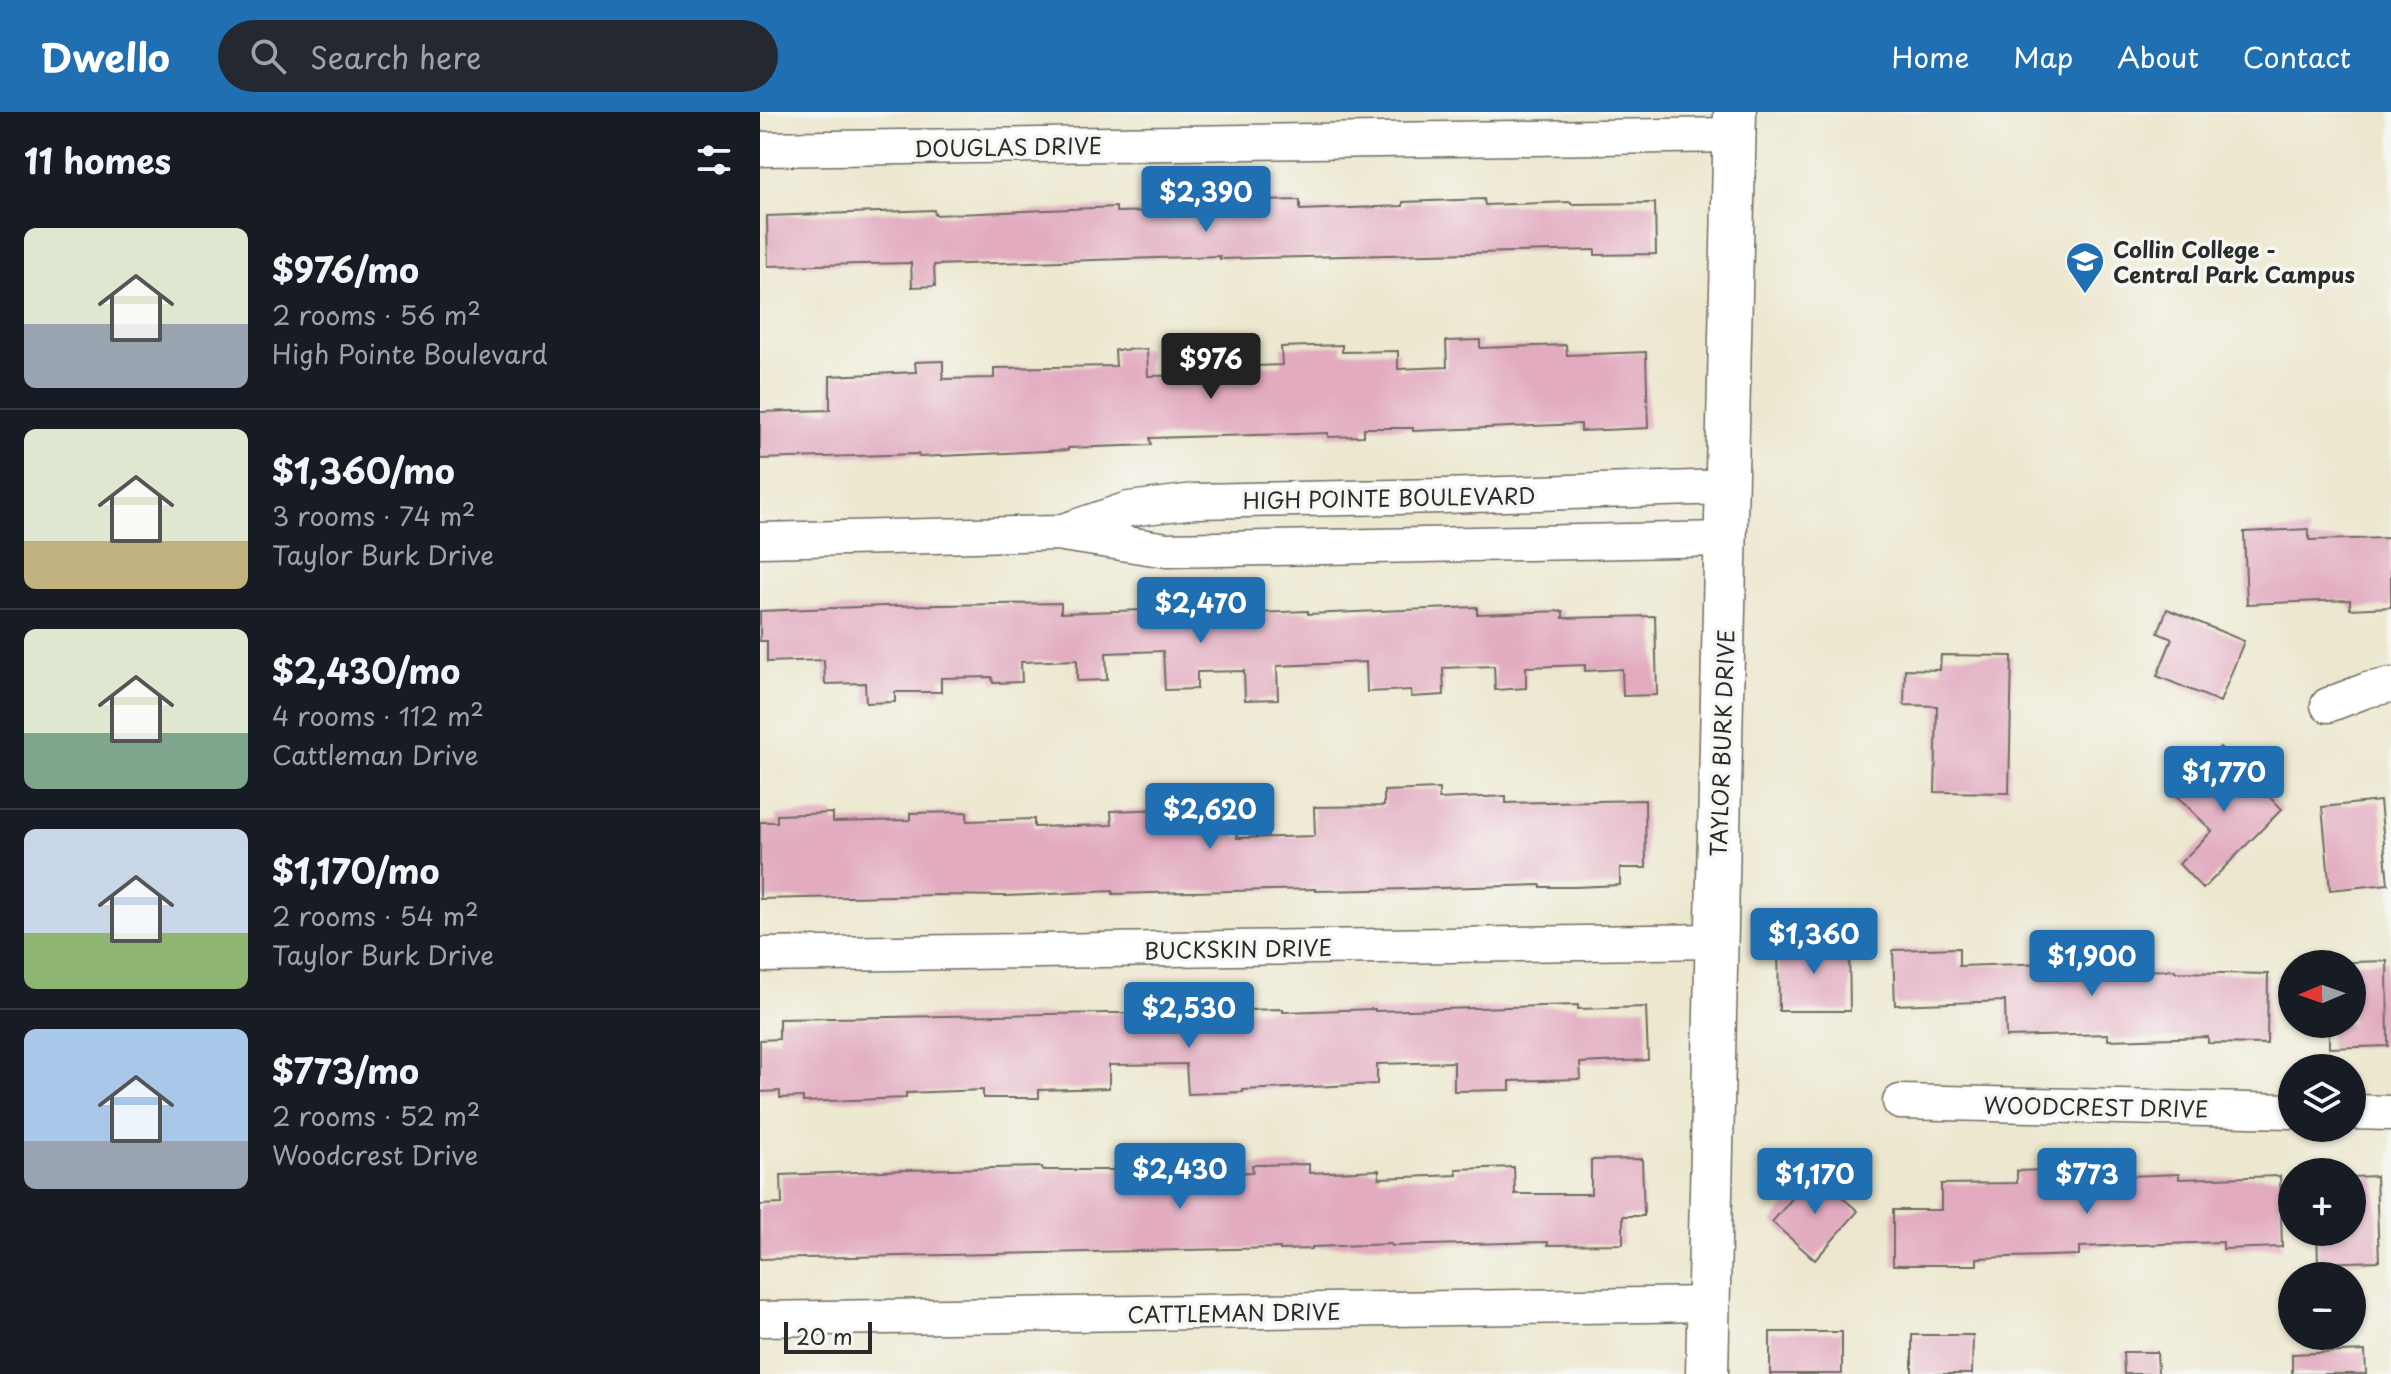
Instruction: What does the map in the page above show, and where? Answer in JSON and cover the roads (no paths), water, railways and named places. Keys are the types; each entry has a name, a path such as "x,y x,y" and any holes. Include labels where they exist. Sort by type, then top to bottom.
{"street":[{"name":"DOUGLAS DRIVE","path":"760,149 1735,124"},
{"name":"TAYLOR BURK DRIVE","path":"1707,1374 1735,124"},
{"name":"HIGH POINTE BOULEVARD","path":"1056,533 1129,509 1195,501 1726,487"},
{"name":"HIGH POINTE BOULEVARD","path":"760,540 1056,533 1167,550 1727,539"},
{"path":"2328,705 2367,690 2391,685"},
{"name":"BUCKSKIN DRIVE","path":"760,955 1716,941"},
{"name":"WOODCREST DRIVE","path":"1900,1102 2278,1111"},
{"path":"2366,1112 2391,1113"},
{"name":"CATTLEMAN DRIVE","path":"760,1319 1708,1304"}],"place":[{"name":"Collin College - Central Park Campus","path":"2085,295"}]}
